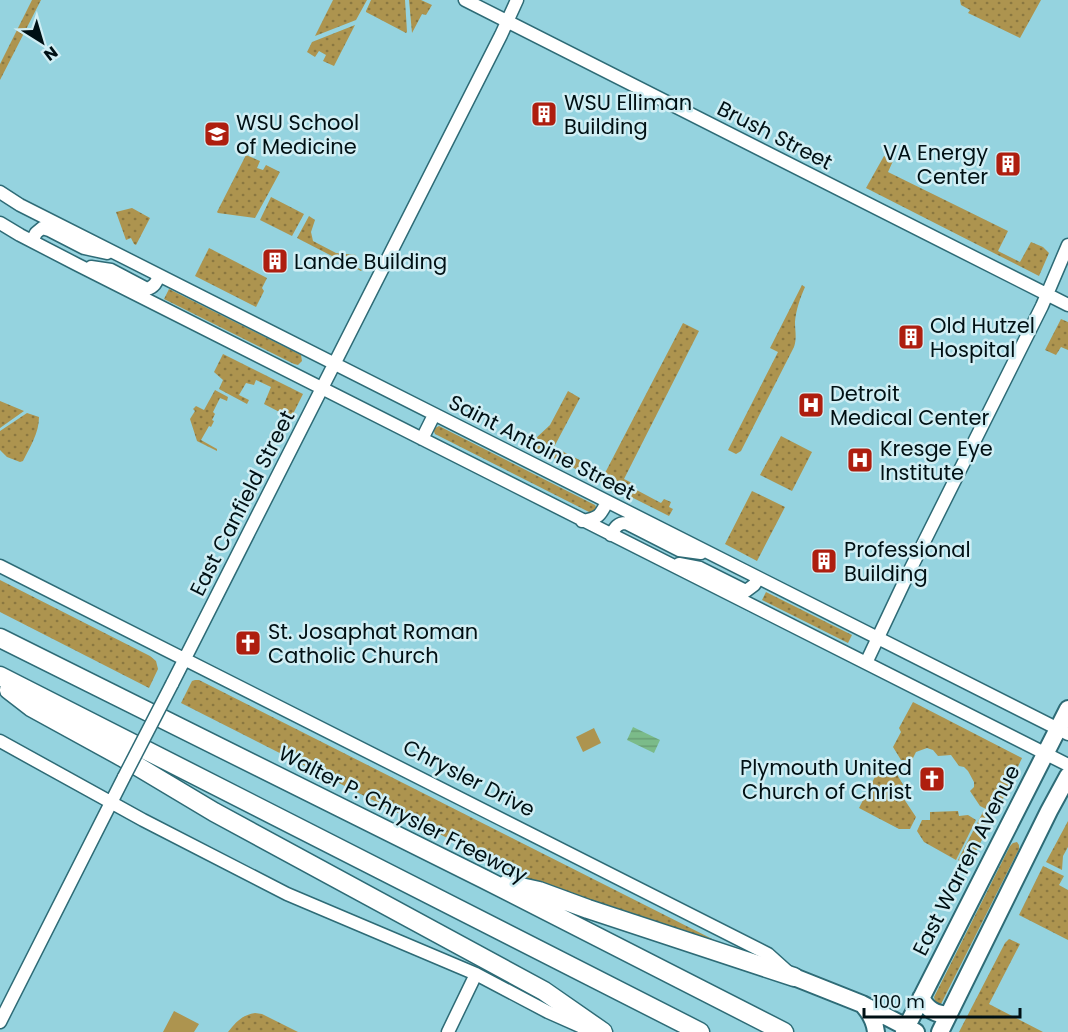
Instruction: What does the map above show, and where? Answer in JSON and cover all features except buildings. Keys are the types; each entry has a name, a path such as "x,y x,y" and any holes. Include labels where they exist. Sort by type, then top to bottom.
{"highway":[{"name":"Walter P. Chrysler Freeway","path":"0,638 784,1032"},
{"path":"0,676 700,1032"},
{"path":"0,683 31,707 214,812 544,991 603,1032"},
{"path":"483,879 539,891 794,977"}],"main road":[{"name":"East Warren Avenue","path":"909,1030 921,998 1045,754 1062,732 1068,709"},
{"path":"940,1032 1068,776"},
{"path":"1003,836 1012,836 1020,840 1026,845 1028,855"},
{"name":"Chrysler Drive","path":"794,977 862,1004 909,1030"},
{"path":"921,998 932,1011 948,1015"},
{"path":"862,1004 874,1023 876,1032"}],"street":[{"name":"Brush Street","path":"465,0 1068,305"},
{"name":"East Canfield Street","path":"0,1022 508,22 517,0"},
{"name":"Saint Antoine Street","path":"0,192 20,205 159,276 1062,732"},
{"path":"0,224 1068,765"},
{"path":"32,241 42,228 84,248 122,257"},
{"path":"866,663 1047,294 1068,245"},
{"path":"78,265 111,270 147,289 152,288 159,276"},
{"path":"422,439 434,415"},
{"path":"582,520 594,519 600,515 607,502"},
{"path":"611,535 616,526 626,523 679,550 711,555"},
{"path":"663,561 700,568 746,591 758,579"},
{"name":"Chrysler Drive","path":"0,566 768,954 794,977"},
{"path":"0,741 111,803 287,894 476,975 548,1012 594,1032"},
{"path":"448,1032 476,975"}],"shaded area":[{"path":"32,0 41,0 0,80 0,64"},
{"path":"333,0 367,0 356,20 315,36"},
{"path":"371,0 405,0 407,32 366,12"},
{"path":"409,0 421,0 432,5 426,15 422,14 412,33"},
{"path":"960,0 1041,0 1020,38 968,13 970,10 961,5"},
{"path":"355,25 334,66 323,61 326,55 319,51 315,57 307,52 312,42"},
{"path":"246,155 260,161 257,168 263,170 266,165 280,172 255,218 218,213 217,212"},
{"path":"884,156 893,161 888,172 1008,231 998,251 1020,262 1031,242 1043,247 1049,253 1039,276 866,188"},
{"path":"271,197 304,214 292,236 260,220"},
{"path":"132,208 150,218 136,245 131,238 126,240 116,212"},
{"path":"309,216 315,220 311,232 313,241 336,253 356,255 350,264 361,271 297,238"},
{"path":"209,248 267,278 262,288 264,291 256,307 195,276"},
{"path":"802,285 805,287 796,313 794,347 741,451 736,454 728,450 778,352 770,348"},
{"path":"169,289 301,355 302,361 298,365 294,364 164,299"},
{"path":"1061,319 1068,322 1068,350 1061,347 1056,355 1045,350"},
{"path":"683,323 699,331 624,479 632,483 631,487 661,503 664,499 671,502 669,507 673,509 669,516 532,447 535,439 550,425 568,391 580,398 554,447 605,473"},
{"path":"223,354 303,394 291,418 264,404 271,387 256,380 254,385 246,383 239,395 249,400 247,404 219,389 223,380 214,372"},
{"path":"215,390 228,397 227,401 220,398 213,412 215,414 212,420 214,421 201,440 217,451 197,441 190,419 196,406 204,410"},
{"path":"0,401 24,411 0,428"},
{"path":"27,413 39,417 39,423 31,445 23,461 20,462 7,457 0,450 0,431"},
{"path":"439,426 595,505 596,512 591,513 435,434 433,429"},
{"path":"781,436 812,452 792,491 760,475"},
{"path":"752,491 785,507 757,561 725,544"},
{"path":"0,580 150,656 156,661 158,669 149,688 0,612"},
{"path":"766,592 852,635 848,643 762,600"},
{"path":"195,680 738,952 546,888 181,703 192,681"},
{"path":"913,702 1022,758 996,814 980,806 970,791 974,787 974,782 968,771 959,766 951,755 938,756 933,750 927,748 916,752 912,760 901,760 893,747 901,732 899,728"},
{"path":"633,727 660,740 654,753 627,740"},
{"path":"594,728 601,743 583,752 576,737"},
{"path":"893,768 904,786 900,793 916,817 910,829 899,829 859,808 879,769"},
{"path":"958,811 959,816 968,815 976,820 956,860 924,842 917,831 922,820 930,820 930,812"},
{"path":"983,812 993,819 968,866 958,860"},
{"path":"1068,821 1068,847 1063,856 1062,870 1046,862"},
{"path":"1017,842 1019,849 941,1004 936,1004 934,997 1010,846"},
{"path":"1043,866 1064,876 1059,885 1068,890 1068,940 1019,915"},
{"path":"1009,939 1020,944 989,1004 1043,1032 959,1032 1005,943"},
{"path":"174,1011 199,1024 194,1032 163,1032"},
{"path":"262,1014 298,1032 228,1032 246,1015"}],"place":[{"name":"WSU Elliman Building","path":"544,114"},
{"name":"WSU School of Medicine","path":"217,134"},
{"name":"VA Energy Center","path":"1008,164"},
{"name":"Lande Building","path":"275,261"},
{"name":"Old Hutzel Hospital","path":"911,337"},
{"name":"Detroit Medical Center","path":"811,405"},
{"name":"Kresge Eye Institute","path":"860,460"},
{"name":"Professional Building","path":"824,561"},
{"name":"St. Josaphat Roman Catholic Church","path":"248,643"},
{"name":"Plymouth United Church of Christ","path":"932,779"}]}
